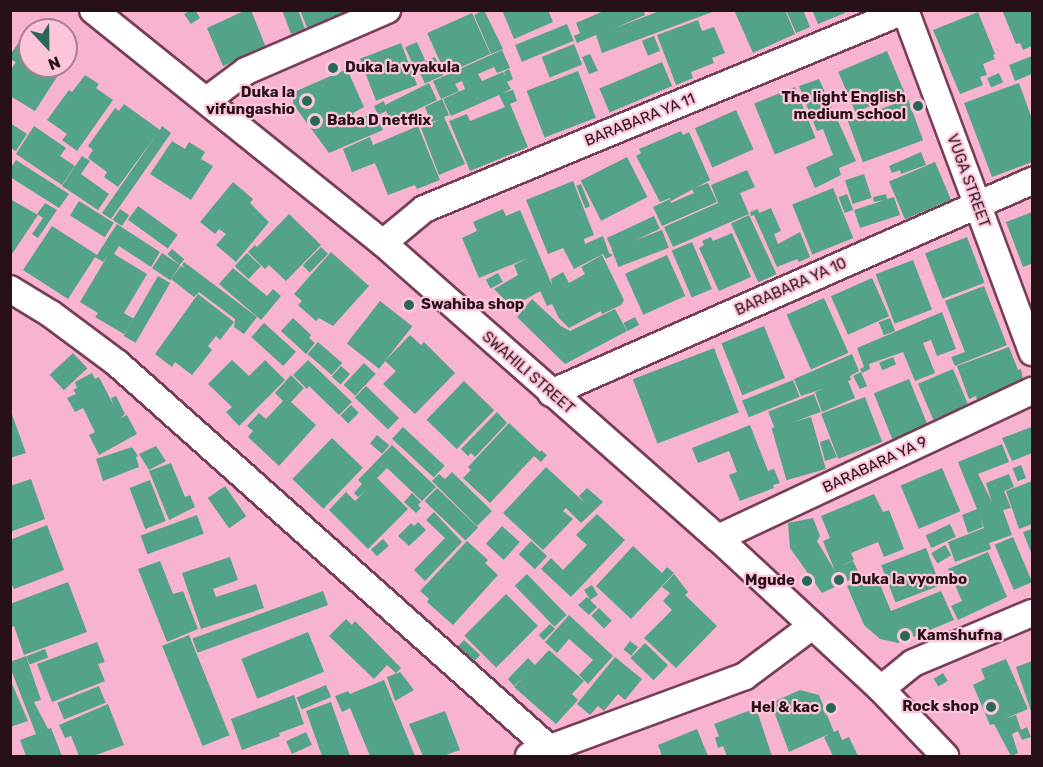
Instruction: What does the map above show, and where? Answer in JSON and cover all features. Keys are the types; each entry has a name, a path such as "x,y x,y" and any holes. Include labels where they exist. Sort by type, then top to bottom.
{"street":[{"name":"SWAHILI STREET","path":"93,10 383,243 718,538 881,689 945,756"},
{"path":"207,100 246,71 387,10"},
{"name":"VUGA STREET","path":"905,11 1032,352"},
{"name":"BARABARA YA 11","path":"383,243 424,209 905,11"},
{"name":"BARABARA YA 10","path":"551,393 1032,181"},
{"path":"10,289 51,314 118,364 539,753 745,676 812,626"},
{"name":"BARABARA YA 9","path":"718,538 1032,391"},
{"path":"881,689 913,663 1032,613"}],"building":[{"path":"195,10 200,18 191,24 184,14"},
{"path":"246,10 251,10 266,48 223,66 207,28"},
{"path":"282,10 298,10 305,29 291,34"},
{"path":"300,10 359,10 308,30"},
{"path":"484,10 503,49 491,54 474,15"},
{"path":"502,10 548,10 553,22 514,39"},
{"path":"606,10 643,10 645,15 613,29 662,10 715,11 602,53 596,35 577,43 574,36 580,33 576,23"},
{"path":"734,10 785,10 795,34 753,53"},
{"path":"786,10 803,10 810,27 796,33"},
{"path":"812,10 844,10 845,13 818,24"},
{"path":"1002,10 1032,10 1032,46 1023,50 1020,43 1016,44"},
{"path":"978,12 995,59 983,64 987,75 980,77 983,85 960,94 933,30"},
{"path":"472,13 490,54 446,74 427,33"},
{"path":"698,20 702,31 714,27 725,53 712,58 714,63 691,72 693,78 676,85 657,35"},
{"path":"567,24 574,41 522,62 515,45"},
{"path":"654,36 660,51 648,56 642,41"},
{"path":"417,42 425,60 413,66 405,47"},
{"path":"401,43 417,85 376,101 360,59"},
{"path":"18,44 18,78 56,78 35,111 10,96 10,71 16,62 10,59 10,55"},
{"path":"574,44 582,64 550,78 542,57"},
{"path":"502,50 510,68 497,73 494,67 478,74 482,81 503,72 506,77 504,72 509,69 513,79 507,82 511,89 502,93 513,90 517,101 510,104 528,147 470,171 449,121 467,114 470,121 505,107 499,95 451,116 443,99 465,89 462,81 455,84 459,91 441,99 433,81"},
{"path":"887,51 904,92 855,112 838,72"},
{"path":"590,54 598,71 589,74 582,57"},
{"path":"1032,56 1032,74 1015,81 1009,65"},
{"path":"435,57 443,75 425,83 417,65"},
{"path":"662,62 672,86 610,113 599,89"},
{"path":"347,69 364,107 353,113 356,121 375,112 383,130 329,153 293,104 294,92"},
{"path":"578,71 596,118 545,137 527,91"},
{"path":"999,73 1003,82 991,87 987,78"},
{"path":"85,75 99,84 96,88 113,100 77,151 62,140 67,134 47,120 69,90 72,92"},
{"path":"819,79 856,161 839,168 841,175 815,188 806,167 833,155 823,129 817,131 799,86"},
{"path":"429,83 437,100 391,122 386,111 378,115 374,106 384,101 385,105"},
{"path":"1019,83 1032,119 1032,162 992,177 964,103"},
{"path":"795,87 816,138 775,154 754,103"},
{"path":"442,99 449,115 444,117 465,164 439,175 421,128 439,120 431,122 425,107"},
{"path":"908,99 923,140 863,162 848,121"},
{"path":"124,104 160,130 162,126 171,133 111,219 102,213 157,134 118,187 104,177 107,172 88,158 93,150 88,146 115,108 119,111"},
{"path":"736,110 753,149 712,168 695,128"},
{"path":"10,123 27,134 16,151 10,148"},
{"path":"34,126 66,148 60,156 75,166 62,185 16,154"},
{"path":"418,126 440,180 417,189 415,185 388,195 375,163 352,172 343,149 370,137 373,145"},
{"path":"681,131 683,135 689,132 710,180 671,201 670,198 660,202 636,156 641,153 639,149"},
{"path":"172,141 185,149 189,142 205,152 201,159 213,166 191,200 150,174"},
{"path":"921,152 926,165 901,174 900,170 892,173 889,166"},
{"path":"82,156 90,161 81,174 109,194 98,210 62,186"},
{"path":"627,157 647,197 601,221 581,181"},
{"path":"16,160 69,194 59,208 10,177 10,169"},
{"path":"935,162 951,200 905,219 889,182"},
{"path":"747,170 755,187 740,193 749,214 673,247 664,227 718,203 720,208 711,185"},
{"path":"864,174 872,198 853,204 845,180"},
{"path":"573,181 594,235 584,239 585,244 603,236 609,253 613,255 606,259 603,254 574,269 563,248 548,254 526,200"},
{"path":"233,182 253,199 250,203 269,222 236,262 216,245 226,234 219,229 215,234 200,222"},
{"path":"708,183 717,202 662,226 653,207 670,199 671,203 694,193 692,189"},
{"path":"581,184 590,206 585,208 576,186"},
{"path":"833,188 853,238 812,255 792,204"},
{"path":"847,194 853,210 845,213 839,197"},
{"path":"886,194 887,199 894,197 900,215 860,228 854,210 885,200 874,202 873,197"},
{"path":"10,199 38,215 10,257"},
{"path":"79,201 114,223 105,237 70,215"},
{"path":"45,203 57,210 38,238 32,234 43,218 37,214"},
{"path":"138,206 178,235 168,249 128,220"},
{"path":"771,208 781,231 774,234 778,244 800,232 810,257 799,262 797,259 777,267 754,215 751,216 750,212 758,209 759,213"},
{"path":"120,209 129,215 122,226 113,220"},
{"path":"503,209 506,216 520,210 552,285 551,279 563,272 569,283 585,274 581,267 602,255 624,300 621,305 602,314 601,311 569,328 559,318 552,304 547,306 540,291 512,307 494,289 518,275 514,265 528,258 479,278 462,238 477,231 473,222"},
{"path":"1032,212 1032,268 1031,264 1023,267 1006,222"},
{"path":"289,214 321,245 286,281 269,265 265,269 248,252 255,245 257,247"},
{"path":"749,215 776,274 758,282 731,223"},
{"path":"654,216 660,229 613,251 607,238"},
{"path":"117,224 160,252 151,267 119,246 114,254 147,274 124,313 134,319 124,334 95,317 98,313 80,302 108,255 103,262 95,257 68,299 23,270 52,226 97,255"},
{"path":"662,230 669,248 618,267 612,249"},
{"path":"732,233 751,277 719,291 699,248 704,245 702,241 711,237 713,241"},
{"path":"967,237 985,283 943,299 925,253"},
{"path":"692,242 712,289 692,298 672,251"},
{"path":"321,247 328,254 310,272 303,265"},
{"path":"172,249 184,259 180,265 168,254"},
{"path":"331,252 369,286 333,326 319,318 316,321 298,305 302,301 294,294"},
{"path":"162,253 180,265 170,280 152,268"},
{"path":"247,253 261,266 249,279 235,266"},
{"path":"667,255 685,296 643,315 625,274"},
{"path":"913,260 932,309 895,324 876,274"},
{"path":"184,262 257,317 244,334 234,327 235,319 199,292 194,297 171,279 181,266 185,268 182,265"},
{"path":"233,268 267,296 273,289 281,296 261,320 219,284"},
{"path":"498,273 503,282 491,289 486,280"},
{"path":"158,276 170,283 136,343 124,336"},
{"path":"872,278 889,316 848,335 831,296"},
{"path":"984,286 1007,345 955,366 951,357 965,352 945,301"},
{"path":"198,294 234,322 220,340 216,336 208,346 212,350 192,375 175,362 172,367 155,354"},
{"path":"824,298 848,353 811,369 787,315"},
{"path":"532,299 561,326 570,331 615,309 627,331 565,364 517,317"},
{"path":"380,301 412,326 379,369 347,344"},
{"path":"942,312 956,349 937,356 931,340 923,343 935,373 915,381 903,352 869,364 870,369 862,373 860,369 864,367 857,348"},
{"path":"635,317 639,325 628,331 623,323"},
{"path":"293,318 311,335 309,338 315,343 306,354 281,331"},
{"path":"890,318 895,331 884,335 879,322"},
{"path":"264,323 296,352 283,366 251,337"},
{"path":"764,326 785,378 742,395 721,343"},
{"path":"410,335 421,345 424,342 455,373 415,414 383,384 396,371 385,361"},
{"path":"318,342 342,363 332,375 308,354"},
{"path":"1009,347 1018,370 1021,369 1024,386 978,403 976,396 969,399 957,366"},
{"path":"714,348 739,412 658,444 633,379"},
{"path":"73,353 87,368 64,390 50,375"},
{"path":"852,354 859,371 850,376 851,380 848,381 855,398 822,412 815,392 825,388 801,396 794,379"},
{"path":"893,357 896,364 882,370 879,363"},
{"path":"232,360 249,376 265,360 285,380 239,426 226,412 232,407 208,384"},
{"path":"308,360 352,402 339,415 309,386 307,389 293,375"},
{"path":"364,363 376,374 355,396 344,385"},
{"path":"341,366 350,374 341,384 332,376"},
{"path":"953,369 968,405 933,420 918,384"},
{"path":"861,372 867,386 860,389 853,376"},
{"path":"92,373 95,379 99,377 115,408 111,398 116,396 125,414 120,418 127,415 137,434 99,455 89,435 95,432 83,408 75,412 67,398 76,394 73,390 77,388 75,382"},
{"path":"291,375 304,388 291,402 316,425 279,466 248,437 253,431 247,426 259,413 266,419 283,401 275,393"},
{"path":"909,379 928,425 892,440 874,393"},
{"path":"793,380 800,397 749,417 742,401"},
{"path":"464,381 494,410 457,449 426,420"},
{"path":"366,386 399,418 388,429 355,398"},
{"path":"814,394 821,412 775,429 768,412"},
{"path":"865,397 882,442 838,459 821,414"},
{"path":"351,405 359,413 348,423 340,416"},
{"path":"10,409 26,453 10,458"},
{"path":"497,412 507,423 475,457 471,453 468,456 461,449"},
{"path":"811,417 826,469 786,480 772,428"},
{"path":"509,423 540,452 541,450 547,455 541,462 534,456 490,503 463,478 471,470 468,467"},
{"path":"750,425 768,471 774,469 780,483 773,485 774,488 740,501 729,475 737,472 729,451 698,463 692,448"},
{"path":"403,427 445,466 434,478 392,439"},
{"path":"1032,427 1032,453 1012,461 1002,438"},
{"path":"377,435 389,445 382,454 370,443"},
{"path":"332,438 363,468 323,509 292,479"},
{"path":"829,439 837,457 825,461 820,442"},
{"path":"1002,444 1009,462 978,474 992,502 986,483 1009,474 1014,487 1004,491 1011,508 1003,510 1012,535 989,543 991,549 955,562 948,542 984,528 980,517 983,527 968,533 962,515 977,509 958,462"},
{"path":"392,445 436,487 422,501 387,468 377,478 408,509 368,549 329,510 346,492 355,501 367,489 358,497 354,493 362,484 358,480"},
{"path":"156,446 166,461 149,470 139,454"},
{"path":"132,447 138,456 136,457 139,467 103,481 96,459"},
{"path":"171,463 185,497 190,495 195,507 169,520 149,471"},
{"path":"1021,465 1026,478 1018,481 1013,468"},
{"path":"546,467 585,503 579,496 587,488 603,502 581,523 566,508 563,511 573,519 543,550 503,513"},
{"path":"942,468 960,511 919,529 901,486"},
{"path":"452,472 492,511 477,526 432,481 439,474 445,479"},
{"path":"31,479 45,519 10,532 10,486"},
{"path":"150,480 166,521 145,529 129,488"},
{"path":"1032,481 1032,524 1019,529 1006,491"},
{"path":"225,486 246,516 229,528 208,498"},
{"path":"437,488 478,528 465,541 424,501"},
{"path":"412,493 421,502 418,505 421,508 416,513 404,502"},
{"path":"874,494 883,512 889,510 904,549 884,557 878,542 851,553 854,560 840,566 853,561 860,575 822,593 790,548 788,523 813,518 820,536 817,541 835,571 823,541 830,538 821,516"},
{"path":"434,512 462,542 425,581 414,570 445,538 426,520"},
{"path":"597,514 625,540 571,597 541,569 551,558 563,570 587,545 576,535"},
{"path":"197,515 204,534 147,554 141,536"},
{"path":"418,522 426,530 409,546 398,536 411,523 414,526"},
{"path":"950,524 956,537 931,548 926,535"},
{"path":"47,525 64,570 14,589 10,582 10,540"},
{"path":"502,526 520,542 504,560 486,544"},
{"path":"1032,529 1032,555 1023,532"},
{"path":"1013,537 1032,582 1014,590 995,545"},
{"path":"383,539 389,546 377,556 371,549"},
{"path":"467,541 488,560 485,563 498,575 453,625 427,602 429,599 420,591"},
{"path":"531,541 547,556 535,569 519,554"},
{"path":"945,545 951,555 937,564 931,553"},
{"path":"633,546 662,573 667,567 674,573 631,619 596,586"},
{"path":"926,548 940,585 896,603 881,565"},
{"path":"988,552 1007,597 958,620 951,606 962,601 948,569"},
{"path":"230,557 238,580 213,589 216,597 256,584 264,608 201,629 182,573"},
{"path":"160,561 173,594 183,591 198,629 167,642 138,569"},
{"path":"527,574 567,615 554,627 515,586"},
{"path":"674,574 688,592 685,595 717,626 676,668 644,638 672,610 663,601 670,593 662,587"},
{"path":"876,575 891,611 941,591 954,620 898,643 880,639 864,625 847,586"},
{"path":"68,582 87,632 24,655 14,626 10,627 10,604"},
{"path":"592,585 598,595 590,600 597,607 589,615 578,605 587,597 590,599 584,590"},
{"path":"323,591 328,605 198,653 192,639"},
{"path":"506,594 538,626 496,668 464,636"},
{"path":"599,608 612,621 604,629 591,616"},
{"path":"569,615 613,656 588,684 579,675 593,660 569,639 557,653 545,642"},
{"path":"346,619 352,625 355,621 401,668 396,673 387,665 374,679 329,636"},
{"path":"550,624 555,629 544,640 539,635"},
{"path":"308,632 324,672 257,699 241,659"},
{"path":"189,635 229,735 203,746 162,646"},
{"path":"464,640 480,655 473,662 457,647"},
{"path":"630,641 638,647 631,656 623,650"},
{"path":"97,642 105,662 98,664 105,681 52,702 37,664"},
{"path":"645,643 668,665 653,680 630,658"},
{"path":"45,649 48,657 30,665 26,656"},
{"path":"549,650 584,681 572,694 578,700 556,724 514,687 523,678 514,686 508,679 528,658 535,665"},
{"path":"26,656 41,700 34,702 48,729 51,728 62,756 26,756 20,740 36,734 10,662"},
{"path":"615,657 642,679 625,700 618,694 604,711 598,706 590,715 577,704"},
{"path":"1006,659 1028,709 1004,719 1016,715 1021,730 1027,727 1031,737 1022,740 1018,731 1012,734 1018,753 1011,756 994,724 990,725 973,685 985,679 981,669"},
{"path":"1032,661 1032,714 1016,667"},
{"path":"400,672 414,690 395,701 387,677"},
{"path":"943,673 948,681 938,686 934,679"},
{"path":"10,679 28,721 10,727"},
{"path":"384,680 415,756 370,756 350,708 342,712 335,696 348,691 350,694"},
{"path":"326,685 331,697 302,709 297,698"},
{"path":"99,686 106,703 64,720 57,703"},
{"path":"800,690 819,695 834,732 838,730 842,740 849,737 858,756 833,756 824,737 831,733 789,752 771,703"},
{"path":"294,695 304,724 242,750 231,719"},
{"path":"331,702 350,756 322,756 306,711"},
{"path":"108,704 124,745 93,756 79,756 71,736 65,738 59,725"},
{"path":"756,708 772,756 727,756 723,746 718,748 715,738 719,736 714,724"},
{"path":"445,711 460,750 443,756 423,756 409,724"},
{"path":"697,729 708,756 662,756 658,745"},
{"path":"306,732 312,745 292,754 286,741"}],"place":[{"name":"Duka la vyakula","path":"333,68"},
{"name":"Duka la vifungashio","path":"307,101"},
{"name":"The light English medium school","path":"918,106"},
{"name":"Baba D netflix","path":"315,121"},
{"name":"Swahiba shop","path":"409,305"},
{"name":"Duka la vyombo","path":"839,580"},
{"name":"Mgude","path":"807,581"},
{"name":"Kamshufna","path":"905,636"},
{"name":"Rock shop","path":"991,707"},
{"name":"Hel & kac","path":"831,708"}]}
